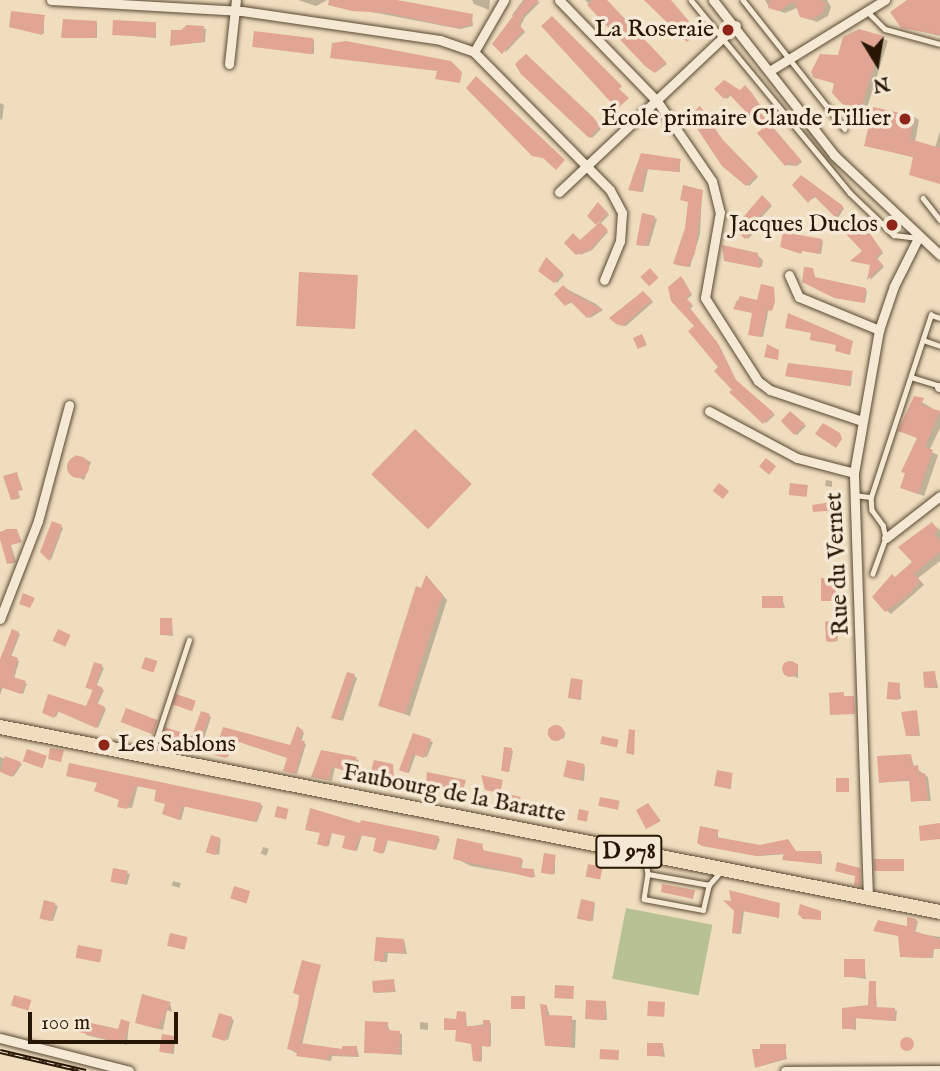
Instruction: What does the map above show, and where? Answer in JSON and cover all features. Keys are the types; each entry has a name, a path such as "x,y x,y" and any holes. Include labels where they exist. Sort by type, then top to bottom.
{"main road":[{"name":"Faubourg de la Baratte","path":"0,727 940,912"}],"street":[{"path":"51,0 235,5 440,40 474,52 589,165 610,190 622,213 620,241 604,280"},
{"path":"474,52 504,0"},
{"path":"559,0 657,101 712,181 719,199 705,298 758,381 769,390 862,421"},
{"path":"713,0 736,25 834,155 918,238 940,255"},
{"path":"771,70 885,0"},
{"path":"229,64 235,5"},
{"path":"559,192 736,25"},
{"name":"Rue du Vernet","path":"868,898 862,652 854,473 879,330 894,286 918,238"},
{"path":"789,275 799,297 879,330"},
{"path":"0,619 38,522 69,405"},
{"path":"709,411 797,458 854,473"},
{"path":"886,538 940,496"},
{"path":"0,1038 130,1071"},
{"path":"785,1071 940,1070"}],"lane":[{"path":"691,0 724,36 850,193 894,235 918,238"},
{"path":"743,0 792,57 845,129"},
{"path":"867,11 885,29 940,44"},
{"path":"923,198 940,220"},
{"path":"873,573 886,538 872,510 871,496 932,315 940,318"},
{"path":"923,340 940,346"},
{"path":"911,377 940,387"},
{"path":"853,495 871,496"},
{"path":"150,756 189,640"},
{"path":"644,855 648,874 645,900 703,910 709,885 724,868"},
{"path":"648,874 709,885"}],"green space":[{"path":"626,908 712,925 699,995 612,979"}],"building":[{"path":"329,0 397,0 473,14 471,25 457,28 387,13 352,11 328,5"},
{"path":"525,0 539,0 523,16 519,25 524,30 502,54 492,44"},
{"path":"592,0 607,0 666,62 655,73 646,67 587,5"},
{"path":"644,0 671,0 698,32 687,42"},
{"path":"770,0 821,0 826,3 823,13 811,20 800,17 794,1 779,11 768,8"},
{"path":"907,0 940,0 940,35 901,28 890,12"},
{"path":"11,11 45,15 42,35 9,27"},
{"path":"552,16 622,86 619,89 629,98 617,109 541,26"},
{"path":"63,19 97,21 95,38 61,38"},
{"path":"113,20 156,22 155,37 112,35"},
{"path":"187,25 204,26 203,42 170,46 171,30 181,30"},
{"path":"859,29 883,36 861,109 842,104 832,93 834,83 814,78 811,72 820,54 838,55 843,37"},
{"path":"254,31 314,38 312,54 252,47"},
{"path":"346,41 451,61 462,72 460,83 435,79 437,71 330,58 332,43"},
{"path":"526,54 594,118 600,127 589,138 521,74 515,64"},
{"path":"476,76 565,160 556,170 543,158 532,156 466,88"},
{"path":"724,80 740,90 745,85 762,108 759,111 801,160 794,166 790,162 785,166 757,133 762,129 729,94 724,99 714,89"},
{"path":"700,106 722,139 757,175 746,186 722,166 694,124 690,115"},
{"path":"873,107 914,116 910,139 940,148 940,184 909,175 913,157 864,146"},
{"path":"641,153 681,159 678,172 646,169 641,192 628,190"},
{"path":"801,175 843,206 836,218 814,196 808,203 792,185"},
{"path":"683,185 703,190 695,253 688,267 673,264 685,228 688,202 680,200"},
{"path":"762,195 771,204 759,217 763,221 745,239 734,228"},
{"path":"598,202 608,213 596,225 587,216"},
{"path":"642,213 655,216 646,246 636,245"},
{"path":"600,222 608,230 590,250 576,255 564,243 573,233 580,240"},
{"path":"855,224 868,231 882,251 876,257 883,265 867,280 870,265 850,261 862,251 845,233"},
{"path":"783,232 822,239 819,254 802,251 801,254 780,247"},
{"path":"722,245 758,253 760,268 724,261"},
{"path":"546,257 563,273 554,283 538,271"},
{"path":"804,267 813,268 815,277 866,288 864,303 834,298 802,282"},
{"path":"650,268 659,278 649,286 640,277"},
{"path":"299,272 358,275 355,329 296,326"},
{"path":"681,276 691,293 686,298 692,304 689,307 717,342 735,379 774,413 763,424 729,392 732,390 714,371 718,367 688,331 694,326 671,301 668,287"},
{"path":"761,284 774,287 775,302 772,311 767,310 761,337 748,335 752,313 733,309 740,296 757,300"},
{"path":"563,285 571,293 602,309 587,318 570,301 565,306 554,294"},
{"path":"643,291 652,300 623,326 609,318"},
{"path":"788,313 853,341 850,355 835,351 836,345 810,340 811,333 785,328"},
{"path":"642,334 647,345 638,349 633,338"},
{"path":"767,344 779,350 778,360 764,357"},
{"path":"788,363 853,371 849,386 785,376"},
{"path":"914,396 924,398 921,405 940,411 925,447 933,450 918,494 900,488 905,473 901,472 917,438 898,431"},
{"path":"790,411 805,424 794,435 781,421"},
{"path":"823,423 840,433 842,439 836,448 815,434"},
{"path":"415,429 472,484 428,529 371,474"},
{"path":"78,456 86,459 89,467 86,475 78,478 70,475 67,467 70,459"},
{"path":"766,458 776,466 769,475 759,467"},
{"path":"17,472 22,490 18,491 19,498 11,500 3,476"},
{"path":"719,483 729,491 723,499 713,491"},
{"path":"790,483 808,485 807,497 789,495"},
{"path":"838,501 838,510 813,512 812,505"},
{"path":"52,521 62,525 49,561 40,552"},
{"path":"932,522 938,530 934,533 940,541 940,552 914,574 920,581 910,594 885,612 872,597 892,574 895,577 912,562 898,547"},
{"path":"17,529 21,542 10,545 15,562 7,564 0,532"},
{"path":"426,575 443,595 405,714 378,706 416,586 421,588"},
{"path":"821,578 834,578 835,592 842,592 842,601 821,601"},
{"path":"23,593 35,598 30,608 19,604"},
{"path":"762,596 783,596 783,608 762,608"},
{"path":"160,618 172,618 172,635 160,635"},
{"path":"836,621 837,641 826,642 825,622"},
{"path":"12,629 19,632 10,655 18,658 13,677 26,681 21,694 0,687 0,659"},
{"path":"58,629 71,635 65,647 53,641"},
{"path":"145,657 157,661 154,672 141,668"},
{"path":"790,661 796,663 796,675 790,677 784,675 782,669 784,663"},
{"path":"94,662 103,665 94,690 86,688"},
{"path":"935,671 936,687 924,688 923,672"},
{"path":"347,672 355,674 344,706 339,720 331,718"},
{"path":"571,678 583,680 580,700 568,698"},
{"path":"888,682 900,683 898,700 887,699"},
{"path":"95,684 103,688 97,703 105,707 96,728 57,711 54,718 42,713 48,694 86,706"},
{"path":"844,692 844,696 854,696 855,714 830,715 829,693"},
{"path":"176,694 196,701 192,711 172,704"},
{"path":"126,708 158,720 152,734 121,722"},
{"path":"917,710 919,735 906,736 901,712"},
{"path":"201,711 210,714 196,754 162,737 165,727 192,736"},
{"path":"556,725 564,733 556,741 548,733"},
{"path":"297,726 303,730 300,740 305,741 295,774 283,771 287,758 233,740 226,758 214,755 223,727 290,745"},
{"path":"629,729 635,730 634,755 626,753"},
{"path":"413,733 431,739 424,758 413,754 407,773 399,770"},
{"path":"602,736 619,740 617,748 600,744"},
{"path":"504,747 512,748 509,772 501,771"},
{"path":"50,748 64,750 61,762 48,759"},
{"path":"27,749 47,756 43,768 23,761"},
{"path":"321,750 357,757 350,772 332,767 329,780 311,777"},
{"path":"911,754 912,766 918,765 919,774 925,773 928,800 911,802 909,780 879,783 877,756"},
{"path":"5,756 21,762 12,777 0,772"},
{"path":"374,760 393,764 394,779 370,774"},
{"path":"567,760 585,764 581,781 563,777"},
{"path":"69,763 261,803 260,811 255,822 182,806 179,820 162,814 165,804 154,801 156,790 136,786 127,809 117,807 119,800 94,791 97,783 66,776"},
{"path":"717,770 733,773 730,789 714,786"},
{"path":"427,772 466,780 462,793 426,784"},
{"path":"481,775 503,780 500,793 485,790"},
{"path":"836,778 849,778 849,792 836,792"},
{"path":"508,794 521,797 518,809 505,806"},
{"path":"600,797 620,801 618,810 598,806"},
{"path":"648,803 661,821 646,829 636,810"},
{"path":"277,806 289,809 286,820 274,817"},
{"path":"310,808 360,823 361,820 439,836 435,850 387,840 382,854 373,851 376,838 360,835 355,851 342,848 345,836 331,833 327,847 317,844 320,833 305,830"},
{"path":"579,809 589,811 587,822 577,820"},
{"path":"940,823 940,839 920,841 919,826"},
{"path":"700,826 719,830 716,837 760,845 788,839 796,851 821,851 821,864 782,860 784,853 756,856 702,846 697,843"},
{"path":"211,835 221,838 215,855 206,852"},
{"path":"457,838 483,844 482,850 522,858 520,868 534,869 533,878 453,859"},
{"path":"544,853 556,855 553,875 541,873"},
{"path":"874,859 904,859 904,871 874,871"},
{"path":"837,862 860,868 861,886 854,885 855,876 835,871"},
{"path":"588,864 603,867 600,880 586,877"},
{"path":"113,868 128,871 125,885 110,882"},
{"path":"662,884 695,890 693,899 661,892"},
{"path":"234,886 250,891 246,903 230,898"},
{"path":"729,890 780,903 779,918 742,911 739,934 732,933 734,911 723,900 731,901"},
{"path":"581,899 595,902 591,921 577,919"},
{"path":"44,900 56,903 51,921 39,918"},
{"path":"800,904 821,911 821,920 803,919 798,914"},
{"path":"907,917 916,919 914,931 940,939 940,949 933,949 931,958 900,957 898,936 873,931 878,920 907,926"},
{"path":"170,933 188,937 185,950 167,946"},
{"path":"376,937 404,939 404,953 384,952 384,961 374,961"},
{"path":"78,945 103,950 100,963 76,958"},
{"path":"844,959 865,959 865,977 844,977"},
{"path":"302,960 321,965 300,1043 342,1049 342,1046 357,1046 357,1056 329,1055 328,1060 296,1056 298,1052 287,1049 299,995 293,993"},
{"path":"394,979 395,991 373,993 372,981"},
{"path":"869,981 876,981 876,1007 895,1008 895,1021 855,1018 855,1029 842,1029 842,1008 868,1005"},
{"path":"555,985 574,986 573,999 554,998"},
{"path":"142,994 171,1002 159,1029 135,1023"},
{"path":"14,995 31,1000 28,1011 11,1006"},
{"path":"511,996 525,996 525,1009 511,1009"},
{"path":"586,1000 606,1001 605,1020 585,1019"},
{"path":"648,1001 665,1002 664,1017 647,1016"},
{"path":"540,1004 547,1005 547,1015 572,1016 571,1047 545,1046"},
{"path":"457,1011 466,1012 466,1026 483,1026 483,1020 490,1020 490,1047 481,1046 481,1062 473,1061 471,1044 455,1041 456,1030 444,1030 444,1018 456,1019"},
{"path":"219,1013 232,1017 225,1041 212,1037"},
{"path":"121,1019 130,1022 124,1044 79,1032 82,1021 118,1029"},
{"path":"365,1021 388,1022 387,1030 400,1031 399,1054 364,1053"},
{"path":"162,1034 175,1036 172,1054 159,1052"},
{"path":"904,1037 910,1037 914,1044 910,1051 904,1051 900,1047 900,1041"},
{"path":"647,1043 663,1043 663,1056 647,1056"},
{"path":"760,1044 786,1044 786,1058 755,1068 752,1049 760,1049"},
{"path":"600,1049 619,1050 618,1060 599,1059"}],"railway":[{"path":"0,1051 86,1071"}],"place":[{"name":"La Roseraie","path":"728,30"},
{"name":"École primaire Claude Tillier","path":"905,119"},
{"name":"Jacques Duclos","path":"892,225"},
{"name":"Les Sablons","path":"104,745"}]}
